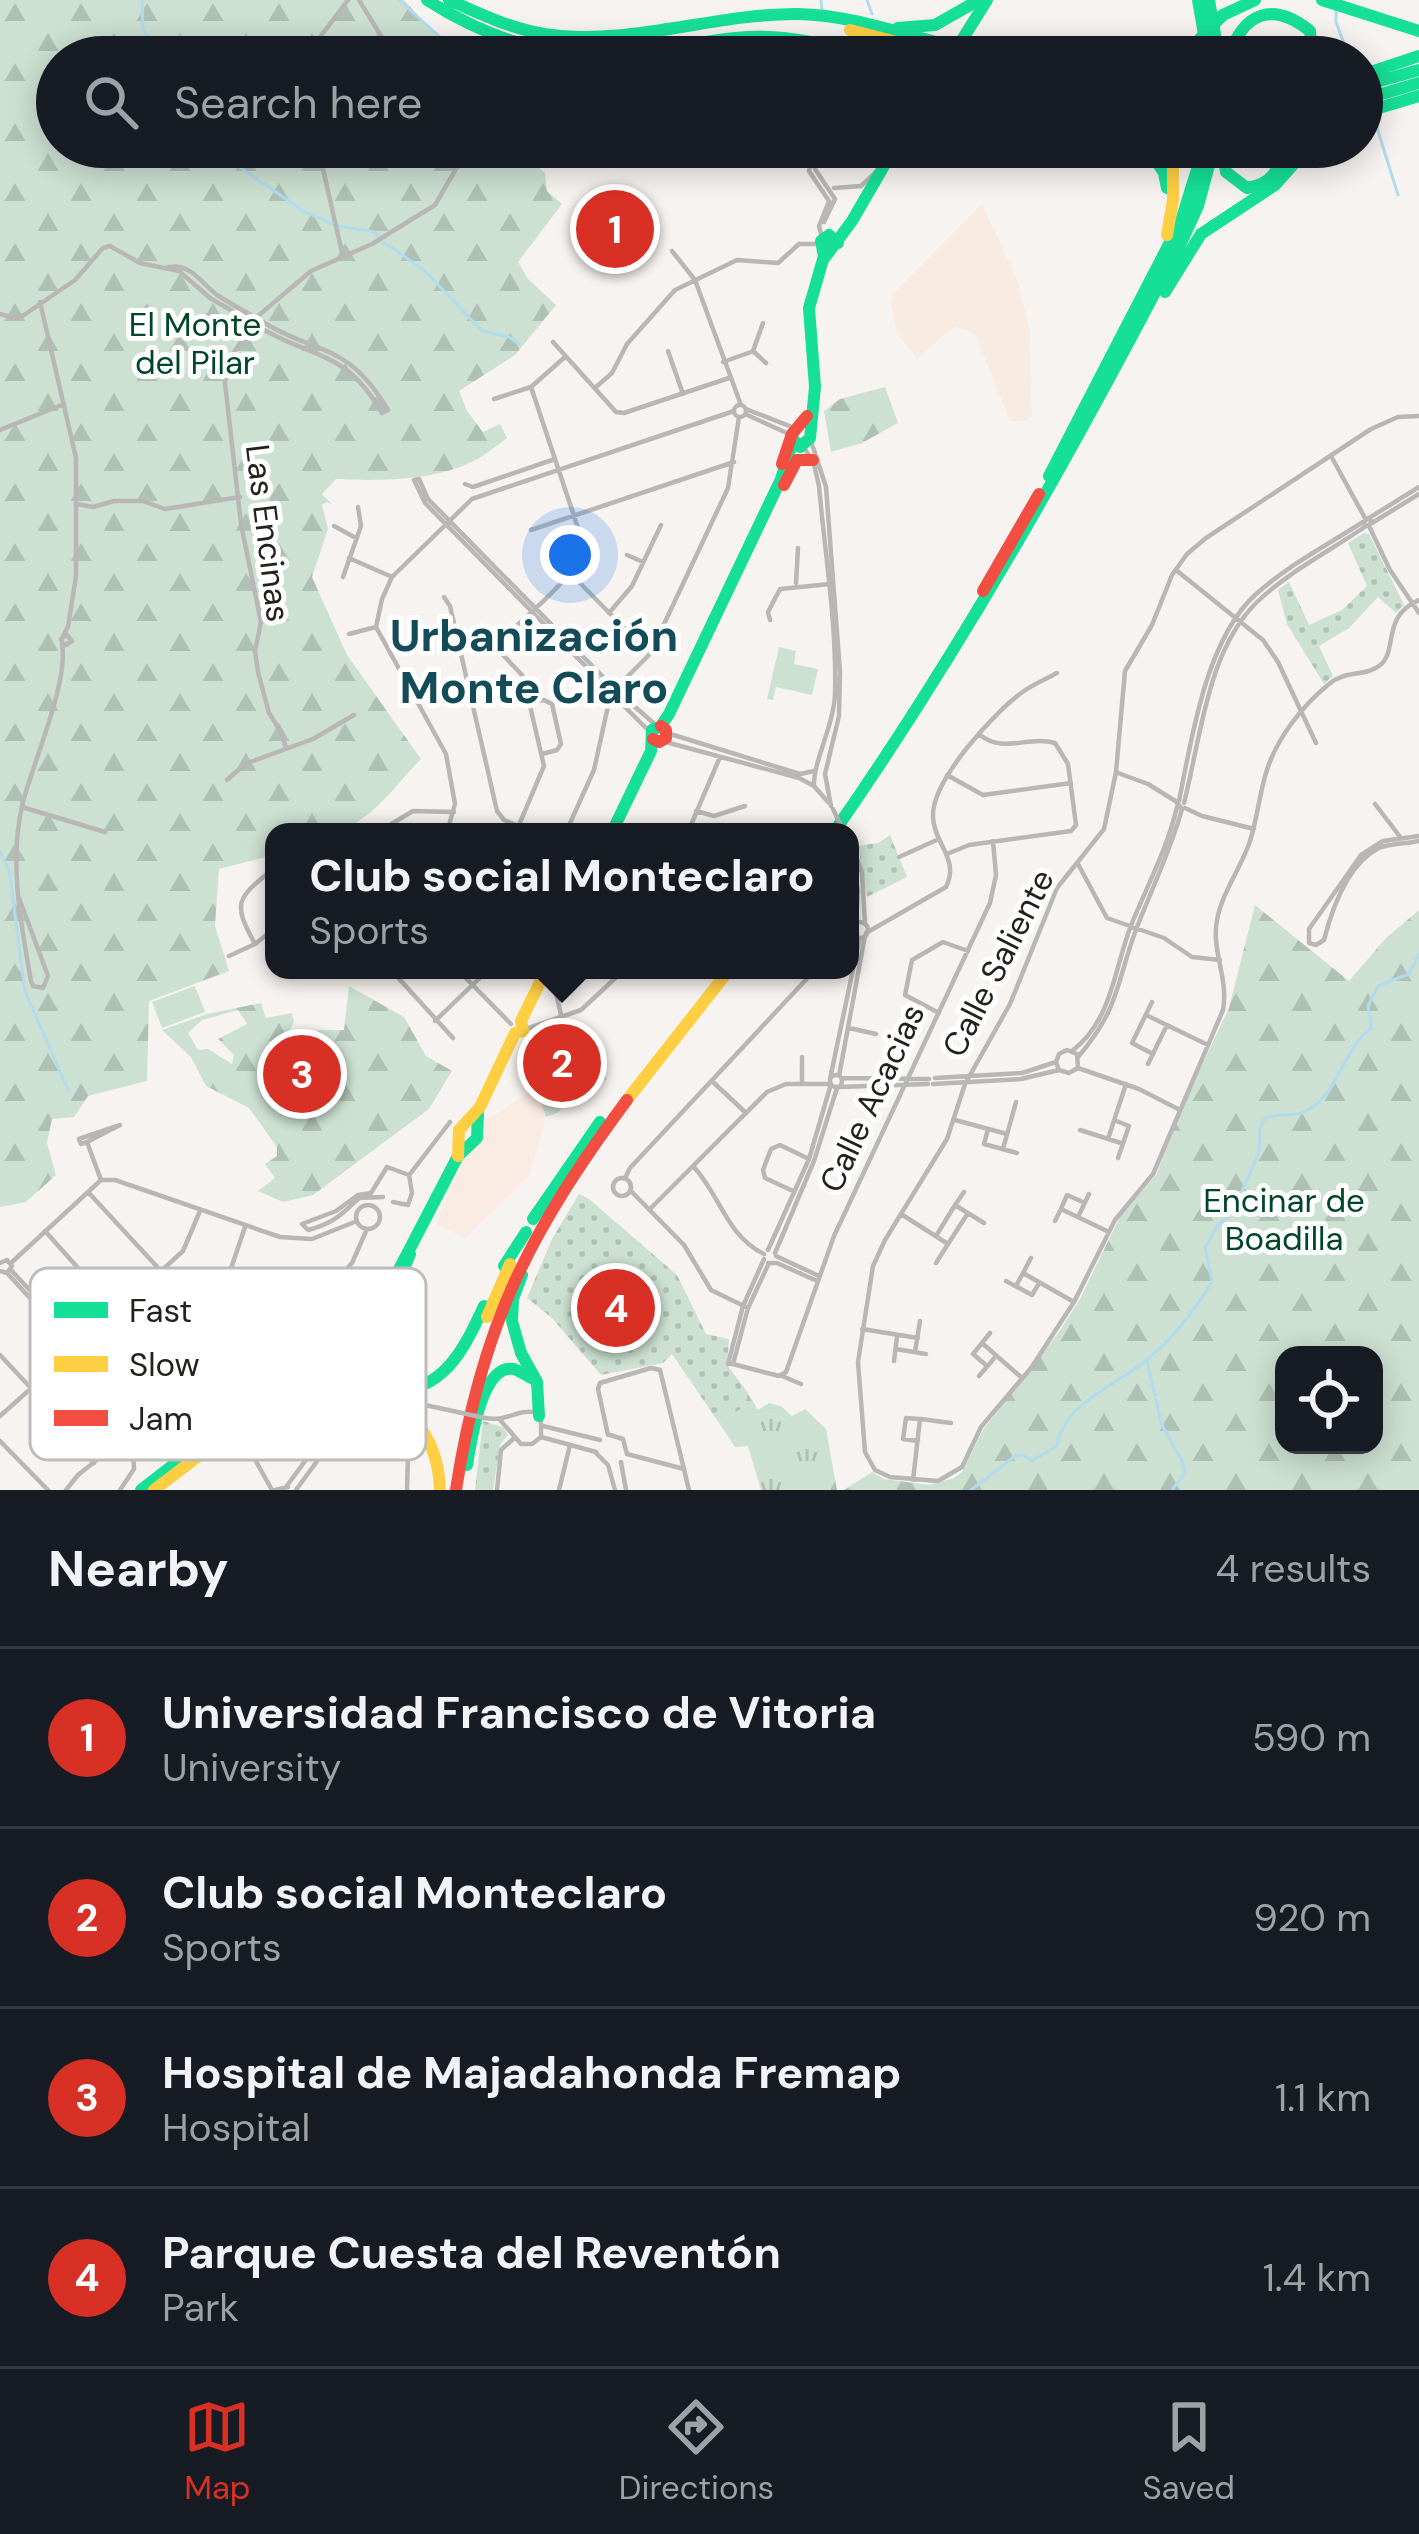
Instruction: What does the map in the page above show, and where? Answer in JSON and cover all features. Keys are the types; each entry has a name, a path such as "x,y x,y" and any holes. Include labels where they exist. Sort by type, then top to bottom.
{"main road":[{"path":"427,0 493,36"},
{"path":"448,0 502,25 552,36"},
{"path":"877,28 934,25 983,0"},
{"path":"958,36 983,0"},
{"path":"1196,0 1198,36"},
{"path":"1213,0 1220,36"},
{"path":"1209,36 1223,15 1255,0"},
{"path":"1322,0 1419,31"},
{"path":"1235,36 1253,13 1279,8 1302,19 1310,36"},
{"path":"632,36 718,19 800,14 900,36"},
{"path":"772,16 878,36"},
{"path":"700,36 748,29 825,36"},
{"path":"1383,68 1419,56"},
{"path":"1383,80 1419,70"},
{"path":"1383,94 1419,83"},
{"path":"1383,106 1419,96"},
{"path":"616,823 799,438 810,406 814,368 809,304 825,244 849,220 882,168"},
{"path":"1161,168 1170,223"},
{"path":"1160,257 1170,223 1173,168"},
{"path":"830,823 910,707 1053,468 1188,204 1198,168"},
{"path":"1071,453 1182,241 1212,168"},
{"path":"1171,281 1206,204 1214,168"},
{"path":"1225,168 1247,188 1258,187 1275,176 1278,168"},
{"path":"840,823 957,650 1201,234 1275,185 1290,168"},
{"path":"743,560 799,438"},
{"path":"743,560 797,460 812,460"},
{"path":"405,1268 542,979"},
{"path":"426,1384 449,1370 461,1355 498,1278 578,1149 712,979"},
{"path":"452,1490 488,1340 516,1270 561,1189 722,979"},
{"path":"530,1417 537,1382 514,1333 514,1299 561,1189"},
{"path":"452,1490 469,1373 495,1296 526,1232"},
{"path":"452,1490 494,1377 509,1369 529,1377 536,1399 530,1417"},
{"path":"426,1433 452,1490"},
{"path":"141,1490 180,1460"},
{"path":"157,1489 194,1460"}],"street":[{"path":"321,36 348,0"},
{"path":"358,0 381,36"},
{"path":"323,168 343,257"},
{"name":"Las Encinas","path":"286,748 269,713 258,672 255,651 261,622 241,524 225,383 228,361 254,321 311,271 372,244 434,205 456,168"},
{"path":"810,168 829,201 819,227 825,244"},
{"path":"815,168 835,202 825,244"},
{"path":"830,187 861,186 877,168"},
{"path":"595,386 612,373 627,344 675,290 737,260 778,263 795,246 825,244"},
{"path":"0,314 15,318 75,280 103,248 110,247 140,263 178,271 210,298 254,321 333,351 368,379 388,410 382,413 363,383 330,357 279,339 254,321"},
{"path":"570,823 594,770 613,692 650,654 728,488 734,462 740,410 695,280 673,251"},
{"path":"20,898 48,976 43,988 31,981 20,898 16,866 22,807 66,643 76,576 77,504 76,458 40,302"},
{"path":"753,351 763,323"},
{"path":"553,342 595,386 608,407 625,413 730,381"},
{"path":"668,351 683,394"},
{"path":"723,362 753,351"},
{"path":"753,351 766,363"},
{"path":"494,399 532,387 566,356"},
{"path":"495,645 569,573 583,553 532,387"},
{"path":"0,430 64,404"},
{"path":"450,823 454,790 446,754 376,627 392,578 472,499 740,410 799,438 819,486 841,697 820,788"},
{"name":"Calle Saliente","path":"914,1480 875,1470 863,1441 858,1362 873,1266 938,1158 966,1080 1018,988 1057,888 1104,830 1116,772 1124,671 1153,625 1175,570 1206,538 1387,421 1419,416"},
{"path":"799,438 826,487 835,696 830,729 815,770 840,823"},
{"path":"1330,456 1419,613"},
{"path":"472,499 469,485 555,459"},
{"path":"530,530 734,462"},
{"path":"446,521 425,503 414,480 419,478 446,521 658,736 800,774 815,770 825,774"},
{"path":"1072,1051 1090,1032 1107,1002 1133,927 1166,863 1221,657 1238,618 1367,522 1419,491"},
{"path":"77,504 143,501 165,509 240,497"},
{"path":"343,577 361,526 358,507"},
{"path":"609,613 627,594 661,525"},
{"path":"334,526 356,538"},
{"path":"796,586 798,548"},
{"path":"627,555 643,562"},
{"path":"349,558 392,578"},
{"path":"1175,570 1269,648 1316,743"},
{"path":"569,573 650,654"},
{"path":"770,620 768,612 776,592 830,584"},
{"path":"444,597 450,606 497,811 508,823"},
{"path":"920,1419 914,1480 938,1481 955,1474 981,1427 1022,1378 1074,1302 1109,1232 1153,1174 1226,997 1216,940 1218,913 1253,829 1271,758 1301,713 1339,676 1382,664 1388,657 1392,626 1415,601"},
{"path":"349,634 376,627"},
{"path":"457,635 479,632 523,676 543,775 520,823"},
{"path":"859,931 946,886 952,866 934,826 934,802 947,775 1022,692 1057,673"},
{"path":"530,703 544,700 552,704 561,745 542,754"},
{"path":"227,781 245,764 313,739 354,715"},
{"path":"947,854 969,845 1074,829 1068,764 1055,743 999,745 980,735"},
{"path":"721,754 820,788"},
{"path":"692,823 721,754"},
{"path":"1116,772 1148,784 1202,816 1253,829"},
{"path":"947,775 982,795 1071,784"},
{"path":"1375,804 1402,840"},
{"path":"696,812 714,816 746,806"},
{"path":"22,807 105,832"},
{"path":"393,823 413,811 454,812"},
{"path":"899,857 939,839"},
{"path":"1402,840 1366,856 1331,906 1324,940 1309,943 1309,929 1361,855 1384,841 1419,839"},
{"name":"Calle Acacias","path":"782,1376 818,1279 995,886 993,841"},
{"path":"859,864 865,923 859,930"},
{"path":"1078,864 1103,915 1164,938 1192,957 1220,960"},
{"path":"255,944 239,916 241,898 265,876"},
{"path":"865,923 875,927"},
{"path":"1078,1067 1078,1057 1113,1006 1133,927"},
{"path":"229,956 265,936"},
{"path":"939,1013 905,995 912,961 920,952 944,942 968,951"},
{"path":"400,979 453,1038"},
{"path":"466,979 520,1027 581,1010 614,979"},
{"path":"435,1021 478,979"},
{"path":"562,979 556,993 562,1017"},
{"path":"746,1307 711,1289 696,1260 630,1190 625,1178 807,979"},
{"path":"834,1084 841,1077 852,979"},
{"path":"1132,1043 1152,1002"},
{"path":"1146,1015 1208,1046"},
{"path":"1148,1064 1167,1025"},
{"path":"846,1027 876,1034"},
{"path":"801,1384 733,1364 746,1307 811,1160 846,1027"},
{"path":"1121,1038 1153,1054"},
{"path":"1058,1066 1063,1051 1078,1057"},
{"path":"802,1057 802,1083"},
{"path":"651,1208 774,1088 802,1083 1021,1079 1058,1066"},
{"path":"1058,1066 1069,1073 1078,1067"},
{"path":"1078,1067 1178,1109"},
{"path":"834,1084 841,1077 907,1082"},
{"path":"713,1082 746,1113"},
{"path":"1108,1139 1126,1084"},
{"path":"1003,1149 1016,1102"},
{"path":"955,1120 1007,1134"},
{"path":"1114,1120 1139,1129"},
{"path":"393,1202 407,1205 412,1193 409,1175 450,1122"},
{"path":"121,1125 119,1129 87,1142 78,1142 121,1125"},
{"path":"1118,1158 1130,1126"},
{"path":"988,1129 983,1147 1017,1153"},
{"path":"1080,1130 1123,1144"},
{"path":"87,1142 101,1180"},
{"path":"796,1193 765,1178 771,1149 780,1145 811,1160"},
{"path":"692,1166 707,1182 737,1236 818,1279"},
{"path":"378,1195 387,1167 409,1175"},
{"path":"625,1178 617,1180 614,1190 624,1195 630,1190"},
{"path":"30,1295 4,1267 101,1180 115,1180 280,1238 312,1239 357,1221"},
{"path":"1057,1190 1084,1203"},
{"path":"88,1192 158,1268"},
{"path":"935,1236 964,1192"},
{"path":"1078,1217 1089,1194"},
{"path":"358,1195 378,1195 359,1198 344,1216 323,1226 308,1230 302,1224 336,1211 358,1195"},
{"path":"1054,1221 1067,1195"},
{"path":"956,1204 984,1223"},
{"path":"357,1221 357,1212 369,1205 379,1214 377,1224"},
{"path":"1060,1209 1109,1232"},
{"path":"164,1268 183,1251 200,1210"},
{"path":"936,1263 968,1213"},
{"path":"902,1214 948,1244"},
{"path":"357,1221 367,1228"},
{"path":"348,1268 367,1228 377,1224"},
{"path":"377,1224 388,1233"},
{"path":"232,1268 245,1227"},
{"path":"46,1231 78,1268"},
{"path":"1016,1286 1031,1258"},
{"path":"1023,1273 1074,1302"},
{"path":"1006,1281 1032,1295"},
{"path":"1027,1304 1040,1282"},
{"path":"915,1352 920,1321"},
{"path":"862,1329 918,1338"},
{"path":"987,1366 973,1354 990,1333"},
{"path":"894,1361 898,1335"},
{"path":"982,1343 1022,1378"},
{"path":"896,1349 926,1354"},
{"path":"0,1355 30,1388"},
{"path":"980,1376 996,1356"},
{"path":"608,1435 600,1383 651,1368 660,1370 689,1490"},
{"path":"0,1416 30,1390"},
{"path":"426,1405 501,1421 530,1417 599,1440"},
{"path":"903,1439 907,1407"},
{"path":"509,1428 530,1417"},
{"path":"530,1417 541,1437"},
{"path":"906,1418 952,1423"},
{"path":"501,1421 513,1439 527,1445 541,1437 596,1452 608,1465 615,1490"},
{"path":"596,1452 599,1440 608,1435 623,1439 627,1454"},
{"path":"892,1438 918,1441"},
{"path":"497,1490 501,1450 513,1439"},
{"path":"559,1490 570,1444"},
{"path":"1,1446 48,1490"},
{"path":"627,1454 684,1468"},
{"path":"608,1465 621,1462 627,1454"},
{"path":"66,1490 98,1460"},
{"path":"120,1490 134,1469 133,1460"},
{"path":"256,1460 274,1490 292,1489"},
{"path":"292,1489 311,1460"},
{"path":"292,1489 312,1460"},
{"path":"407,1490 410,1460"},
{"path":"621,1462 626,1490"}],"shaded area":[{"path":"982,204 1018,282 1030,332 1032,416 1026,421 1010,421 975,334 955,326 917,359 897,333 893,294"},
{"path":"536,1088 546,1117 530,1174 465,1238 436,1224 467,1148 478,1142 483,1123"}],"green space":[{"name":"El Monte del Pilar","path":"0,0 404,0 436,36 36,36 36,168 539,168 545,173 547,191 562,204 518,262 528,279 556,305 515,355 459,391 483,432 500,424 507,438 452,470 403,479 336,479 322,494 333,505 322,505 328,529 312,577 347,655 421,759 355,823 265,823 265,857 219,869 215,926 229,971 149,1001 147,1081 88,1096 74,1117 52,1119 47,1143 56,1175 26,1202 0,1207"},
{"path":"482,168 532,168 542,177 509,215 474,180"},
{"path":"885,387 898,423 862,443 831,452 824,411 840,399"},
{"path":"1369,534 1404,605 1396,613 1378,597 1349,628 1319,646 1333,676 1324,684 1287,624 1278,590 1289,582 1309,625 1342,610 1367,586 1348,543"},
{"path":"779,647 796,651 794,664 818,669 812,695 776,687 773,700 767,699"},
{"path":"890,835 907,877 867,897 859,846"},
{"name":"Encinar de Boadilla","path":"1255,905 1349,981 1386,938 1419,910 1419,1490 844,1490 872,1472 884,1479 929,1485 962,1472 983,1430 1080,1299 1120,1217 1156,1175 1229,1008"},
{"path":"195,986 205,1012 162,1028 152,1002"},
{"path":"349,986 404,1017 426,1056 452,1071 429,1109 313,1195 283,1202 258,1191 275,1178 265,1164 277,1156 277,1147 249,1108 206,1086 191,1057 162,1030 261,1003 266,1018 292,1013 294,1022 281,1046 319,1030 344,1030","holes":["238,1010 247,1024 218,1039 234,1055 232,1064 208,1049 198,1050 188,1033 202,1020"]},
{"path":"567,1020 607,1079 546,1117 521,1044 528,1031"},
{"path":"579,1194 677,1275 706,1334 729,1339 727,1365 748,1393 744,1407 719,1423 672,1354 663,1363 601,1375 552,1318 527,1298 552,1239"},
{"path":"748,1393 758,1410 769,1403 792,1416 805,1409 826,1429 837,1490 830,1490 818,1433 804,1425 793,1426 775,1413 752,1415 744,1407"},
{"path":"744,1407 752,1415 775,1413 793,1426 804,1424 819,1433 830,1490 761,1490 748,1446 735,1447 719,1423"},
{"path":"483,1421 503,1427 508,1435 500,1445 493,1490 475,1490"}],"waterway":[{"path":"142,0 147,36"},
{"path":"399,0 439,36"},
{"path":"821,0 822,11"},
{"path":"867,0 872,14"},
{"path":"1336,9 1341,36"},
{"path":"1383,147 1398,195"},
{"path":"241,168 303,211 333,224"},
{"path":"339,226 375,232 378,237"},
{"path":"384,242 426,272 482,331 519,344"},
{"path":"0,852 9,869 25,991 68,1090"},
{"path":"971,1490 1015,1456 1032,1461 1057,1446 1077,1410 1147,1360 1178,1329 1212,1281 1205,1248 1218,1225 1233,1212 1259,1152 1265,1118 1304,1112 1316,1105 1372,1028 1368,1006 1378,986 1409,974 1419,954"},
{"path":"1147,1362 1155,1395"},
{"path":"1156,1399 1161,1423 1184,1465 1185,1473 1172,1490"}],"traffic: fast":[{"path":"427,0 499,36"},
{"path":"449,0 507,24 565,36"},
{"path":"898,28 935,25 979,0"},
{"path":"964,36 987,0"},
{"path":"1198,0 1204,36"},
{"path":"1209,0 1215,36"},
{"path":"1223,15 1255,0"},
{"path":"1322,0 1419,31"},
{"path":"608,36 799,14 854,21 912,36"},
{"path":"1238,36 1251,21 1272,14 1296,22 1310,36"},
{"path":"1203,36 1223,15"},
{"path":"1383,68 1419,56"},
{"path":"1383,80 1419,70"},
{"path":"1383,94 1419,83"},
{"path":"1383,107 1419,96"},
{"path":"823,260 883,168"},
{"path":"1161,168 1167,188"},
{"path":"1049,476 1181,221 1197,168"},
{"path":"840,823 929,689 1060,468 1182,241 1208,168"},
{"path":"1225,168 1247,188 1263,183 1276,168"},
{"path":"1165,292 1201,234 1275,185 1290,168"},
{"path":"791,437 800,447 810,438 815,387 809,308 824,256 821,241 829,235 838,243"},
{"path":"616,823 651,751 652,730 669,714 781,479 792,443"},
{"path":"400,1268 458,1156 477,1138 478,1114"},
{"path":"533,1219 600,1122"},
{"path":"504,1266 526,1232"},
{"path":"403,1268 410,1254"},
{"path":"522,1275 513,1299 512,1321 521,1353 537,1382 539,1416"},
{"path":"426,1383 455,1359 484,1306"},
{"path":"467,1465 480,1406 493,1378 514,1369 531,1378"},
{"path":"141,1490 180,1460"}],"traffic: slow":[{"path":"850,30 873,36"},
{"path":"1167,235 1173,168"},
{"path":"458,1156 459,1130 480,1107 515,1033 523,1031 521,1021 542,979"},
{"path":"627,1100 722,979"},
{"path":"487,1317 510,1264"},
{"path":"426,1437 440,1490"},
{"path":"154,1490 193,1460"}],"traffic: jam":[{"path":"782,464 792,434 807,416"},
{"path":"784,485 797,460 813,460"},
{"path":"983,591 1039,494"},
{"path":"653,739 666,738 661,726"},
{"path":"456,1490 479,1378 514,1283 562,1194 627,1100"}],"place":[{"name":"Universidad Francisco de Vitoria","path":"615,229"},
{"name":"Club social Monteclaro","path":"562,1063"},
{"name":"Hospital de Majadahonda Fremap","path":"302,1074"},
{"name":"Parque Cuesta del Reventón","path":"616,1308"}],"district":[{"name":"Urbanización Monte Claro","path":"534,661"}]}
